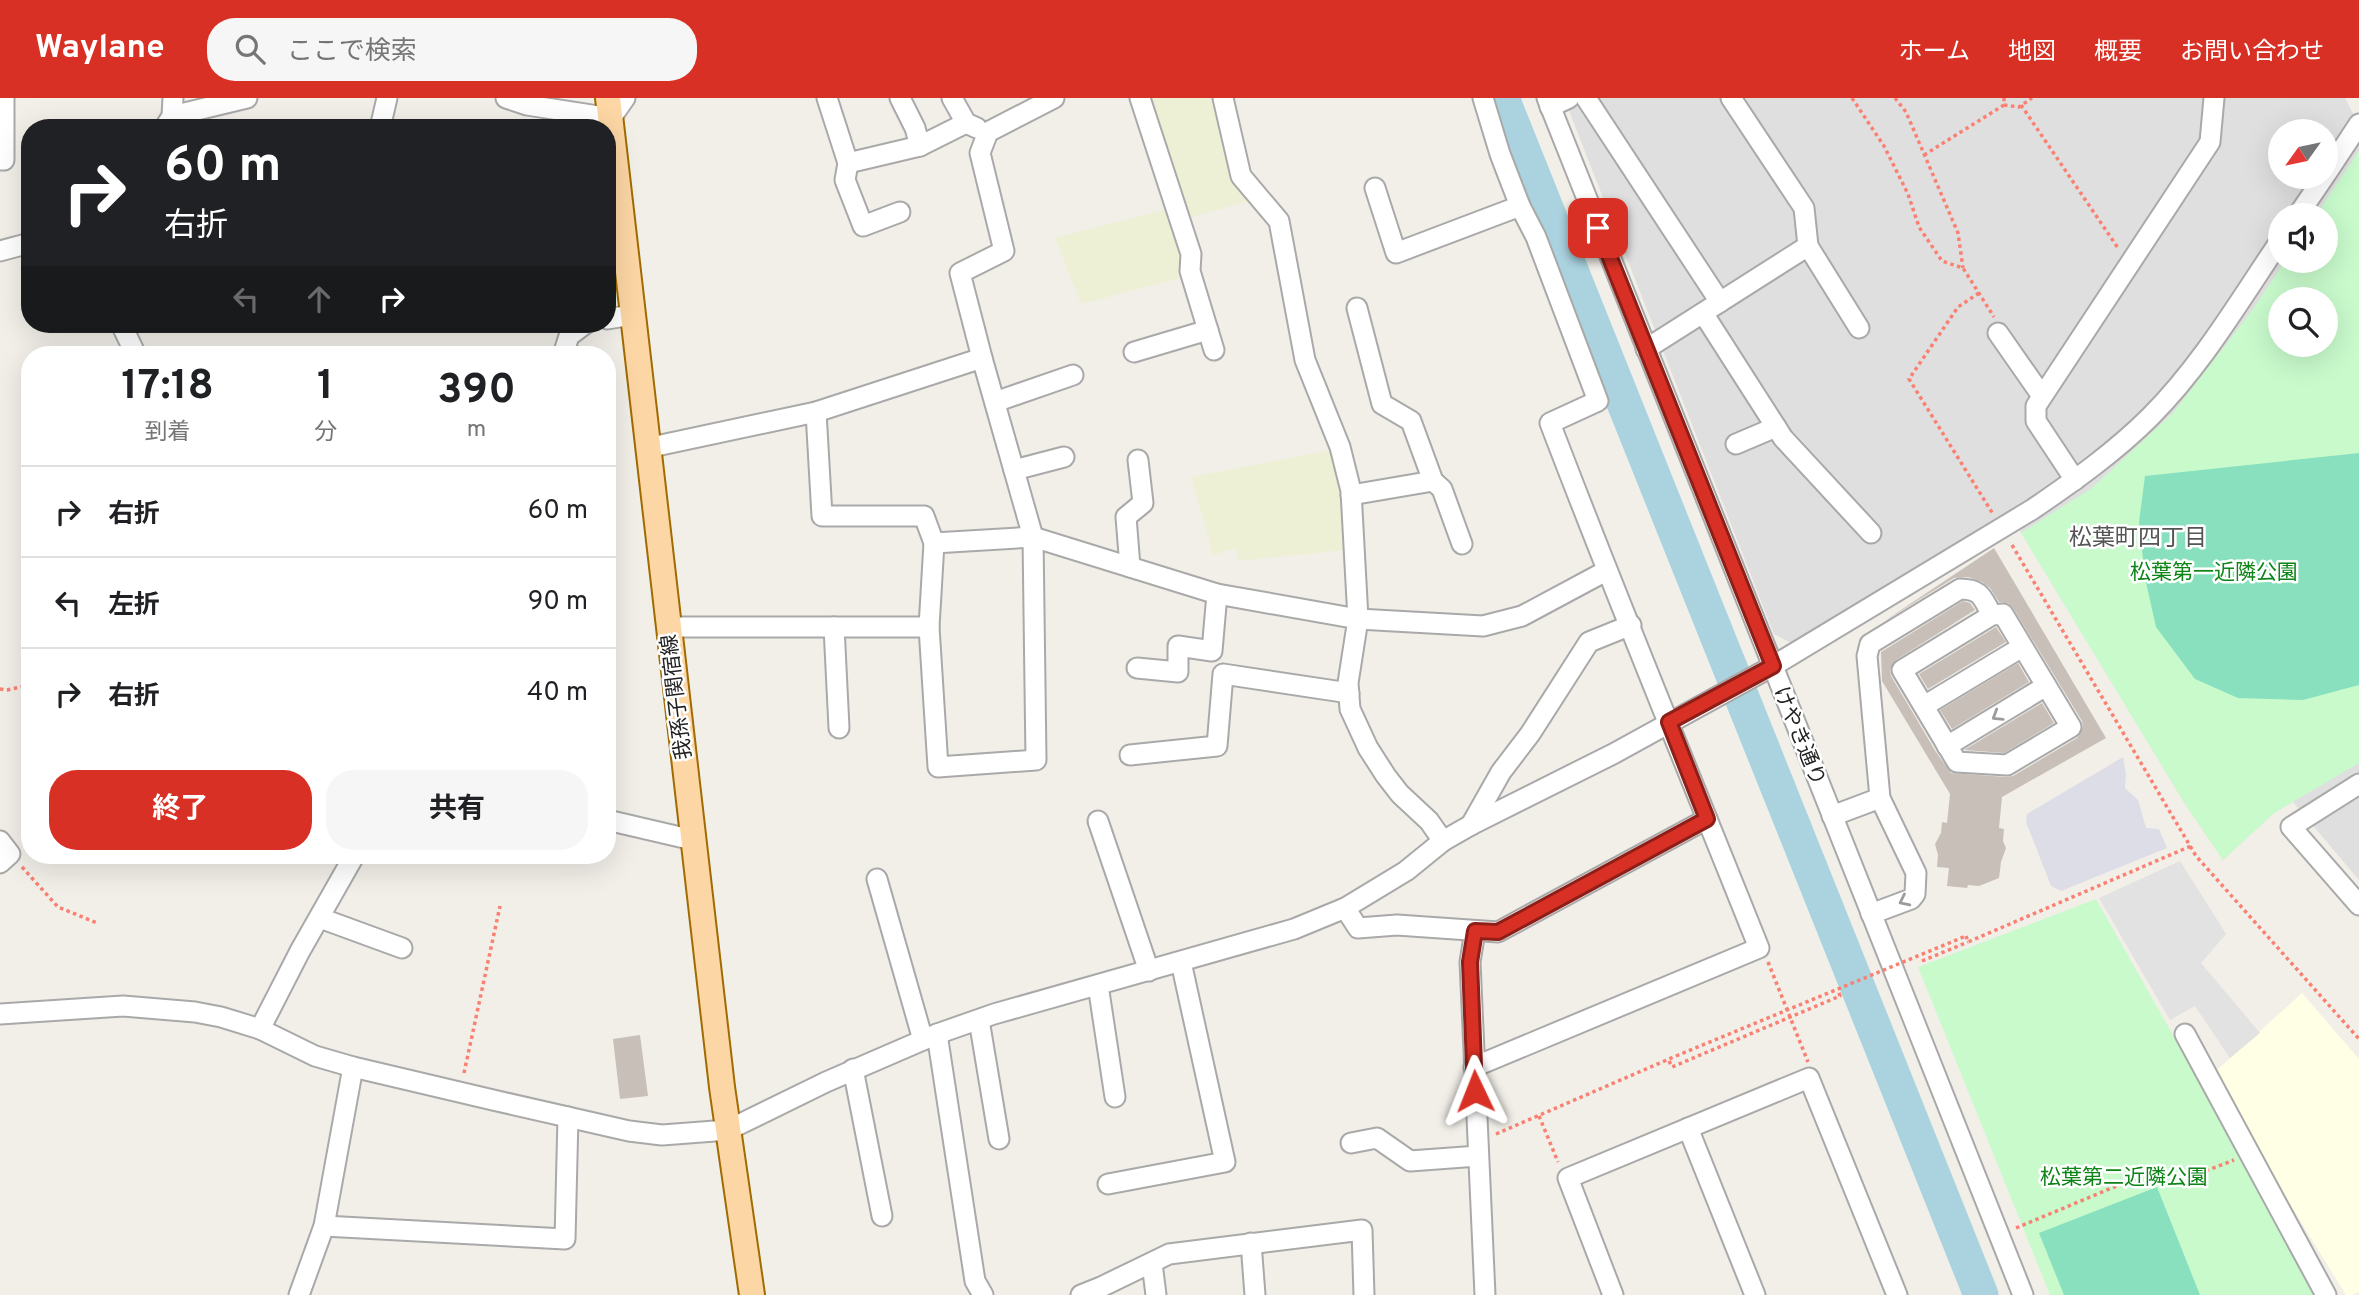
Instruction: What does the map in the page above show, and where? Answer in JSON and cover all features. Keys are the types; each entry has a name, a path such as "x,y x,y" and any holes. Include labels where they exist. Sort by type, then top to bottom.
{"main road":[{"name":"我孫子関宿線","path":"616,227 617,247 632,315 728,1130 752,1295"}],"street":[{"path":"0,160 4,160 4,98"},
{"path":"170,114 247,98"},
{"path":"382,119 387,98"},
{"path":"506,98 527,105 610,108 625,98"},
{"path":"827,98 848,163 845,180 863,226 900,212"},
{"path":"901,98 920,146"},
{"path":"952,98 966,123 988,132"},
{"path":"816,412 822,516 924,516 934,543 929,627 938,767 1036,760 1033,537 960,273 1004,251 980,153 988,132 1025,104 1054,98"},
{"path":"1140,98 1191,254 1190,271 1214,349"},
{"path":"1223,98 1241,176 1279,221 1305,360 1340,447 1351,495 1358,619 1348,683 1350,709 1368,748 1399,794 1429,821 1443,841"},
{"path":"1474,1067 1759,948 1631,625 1606,571 1550,423 1598,401 1536,237 1520,206 1500,154 1483,98"},
{"path":"1549,102 1569,98"},
{"path":"1586,98 1720,302"},
{"path":"1731,98 1804,208 1808,246 1859,328"},
{"path":"2075,480 2036,421 2036,406 2210,142 2214,98"},
{"name":"けやき通り","path":"1549,102 2023,1295"},
{"path":"848,163 920,146 966,123"},
{"path":"2338,156 2359,124"},
{"path":"1375,188 1396,253 1520,206"},
{"path":"0,251 21,245"},
{"path":"1646,349 1808,246"},
{"path":"0,1014 123,1006 157,1007 221,1017 260,1029 315,1056 353,1067 568,1117 662,1135 728,1130 853,1069 930,1037 979,1020 1294,929 1345,908 1406,871 1443,841 1471,825 1613,754 1773,666 2002,527 2075,480 2125,440 2159,407 2216,337 2268,259"},
{"path":"1357,308 1382,404 1411,421 1433,481 1442,489 1462,544"},
{"path":"1703,313 1783,438 1871,533"},
{"path":"616,318 632,315"},
{"path":"1134,352 1208,330"},
{"path":"1998,333 2042,396"},
{"path":"648,448 816,412 982,358"},
{"path":"995,402 1073,375"},
{"path":"1736,444 1776,427"},
{"path":"1014,470 1064,457"},
{"path":"1130,567 1126,517 1143,503 1138,460"},
{"path":"1351,495 1433,481"},
{"path":"934,543 1033,537 1217,594 1358,619 1483,626 1522,616 1606,571"},
{"path":"1871,914 1911,899 1915,894 1916,873 1880,798 1867,656 1870,644 1960,589 1979,592 1992,615"},
{"path":"1137,668 1178,672 1178,646 1212,651 1217,594"},
{"path":"2003,614 2071,727 2007,765 1957,762 1902,670 1992,615 2003,614"},
{"path":"1471,825 1501,772 1530,734 1589,642 1631,625"},
{"path":"668,627 929,627"},
{"path":"834,627 839,728"},
{"path":"1924,706 2022,647"},
{"path":"1130,755 1217,746 1223,674 1349,693"},
{"path":"1948,746 2046,686"},
{"path":"2359,784 2291,827 2359,905"},
{"path":"1832,816 1880,798"},
{"path":"1345,908 1357,928 1397,925 1498,932 1707,819"},
{"path":"1098,821 1149,971"},
{"path":"616,822 693,839"},
{"path":"260,1029 350,864"},
{"path":"877,879 930,1037 975,1281 983,1295"},
{"path":"320,918 402,948"},
{"path":"1475,931 1470,962 1485,1295"},
{"path":"1108,1184 1226,1162 1181,962"},
{"path":"1098,985 1115,1097"},
{"path":"979,1020 999,1139"},
{"path":"2185,1034 2326,1295"},
{"path":"299,1295 324,1226 353,1067"},
{"path":"853,1069 881,1216"},
{"path":"1614,1295 1569,1178 1809,1077 1897,1295"},
{"path":"324,1226 565,1239 568,1117"},
{"path":"1688,1128 1755,1295"},
{"path":"1351,1143 1377,1138 1410,1161 1478,1149"},
{"path":"1081,1295 1169,1254 1362,1230 1364,1295"},
{"path":"1251,1242 1255,1295"},
{"path":"1152,1263 1156,1295"}],"path":[{"path":"1852,98 1884,146 1908,194 1919,227 1942,261 1963,268"},
{"path":"1895,98 1906,112 1958,233 1963,268 1997,322 1998,333"},
{"path":"2004,98 2004,105"},
{"path":"1924,155 2004,105 2019,107 2032,98"},
{"path":"2021,105 2114,245 2120,250"},
{"path":"1979,292 1958,307 1909,379 2002,527 2196,856 2359,1039"},
{"path":"0,689 21,687"},
{"path":"1922,961 2190,846"},
{"path":"3,853 58,907 97,923"},
{"path":"460,1092 500,906"},
{"path":"1478,1149 1539,1116 1676,1056 1966,936 1968,942"},
{"path":"1759,948 1766,955 1810,1066 1809,1077"},
{"path":"1669,1060 1672,1067 1840,996 1838,990"},
{"path":"1539,1116 1561,1171 1569,1178"},
{"path":"2016,1228 2162,1167 2169,1185 2249,1154"}],"shaded area":[{"path":"1149,98 1216,98 1233,180 1249,201 1189,218"},
{"path":"1564,98 2345,98 2359,125 2359,880 2293,802 2274,813 2223,860 2185,804 2010,514 1791,643 1774,634"},
{"path":"1167,209 1184,258 1185,277 1081,304 1055,238"},
{"path":"1330,450 1344,498 1345,550 1239,561 1236,548 1213,555 1191,477"},
{"path":"2123,757 2125,788 2138,800 2146,828 2159,829 2167,848 2061,891 2051,886 2026,822 2027,814"},
{"path":"2180,861 2226,934 2201,963 2260,1033 2230,1058 2195,1006 2170,1020 2099,898"},
{"path":"2302,993 2359,1059 2359,1292 2352,1295 2346,1295 2288,1201 2216,1071"}],"green space":[{"name":"松葉第一近隣公園","path":"2359,151 2359,763 2274,813 2223,860 2185,804 2021,533 2092,488 2173,413 2251,312 2277,273 2338,273 2338,203 2324,203 2333,189 2338,189 2338,182"},
{"path":"2359,453 2359,685 2303,700 2238,698 2195,679 2156,627 2145,578 2139,522 2145,476"},
{"name":"松葉第二近隣公園","path":"2096,899 2320,1295 2050,1295 1918,967"},
{"path":"2157,1187 2200,1295 2064,1295 2039,1233"}],"building":[{"path":"1994,548 2106,738 2002,797 1999,828 2004,829 2003,841 2006,848 1999,878 1979,886 1968,885 1967,888 1947,886 1949,868 1937,867 1935,844 1941,833 1942,822 1947,823 1950,794 1882,681 1881,652 1963,601 1970,603 1975,610 1896,660 1890,670 1936,752 1951,773 2013,776 2077,738 2083,727 2082,721 2013,608 2008,603 1999,602 1990,588 1982,582 1968,577 1954,578 1883,622"},
{"path":"1996,627 2006,642 1928,689 1919,674"},
{"path":"2018,663 2029,682 1952,729 1940,710"},
{"path":"2042,703 2054,723 2004,753 1964,750"},
{"path":"640,1035 648,1096 620,1099 613,1039"}],"waterway":[{"path":"1503,98 1981,1295"}],"district":[{"name":"松葉町四丁目","path":"2138,537"}],"route":[{"path":"1475,1091 1470,962 1475,931 1498,932 1707,819 1669,722 1773,666 1598,228"}]}
